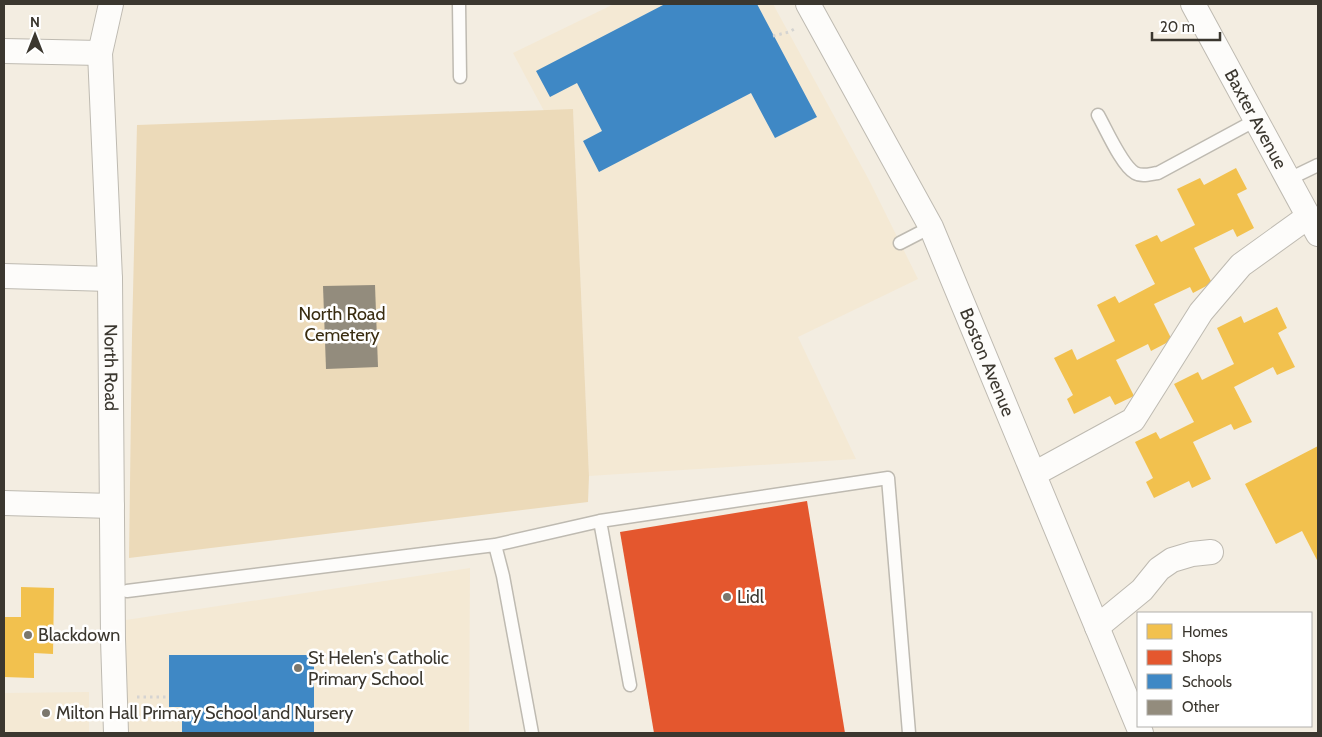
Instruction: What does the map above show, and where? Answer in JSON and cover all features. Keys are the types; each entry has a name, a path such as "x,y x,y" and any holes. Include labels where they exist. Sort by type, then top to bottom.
{"street":[{"name":"North Road","path":"111,4 100,53 110,279 114,697 116,733"},
{"name":"Boston Avenue","path":"808,4 931,227 1137,723"},
{"name":"Baxter Avenue","path":"1193,4 1314,225"},
{"path":"4,51 100,53"},
{"path":"1034,474 1133,420 1201,312 1241,265 1314,225"},
{"path":"4,276 110,279"},
{"path":"4,503 112,506"},
{"path":"1097,627 1142,590 1159,569 1172,560 1192,554 1211,552"}],"lane":[{"path":"459,4 460,78"},
{"path":"1098,115 1126,165 1135,173 1145,175 1158,173 1256,120"},
{"path":"1289,179 1318,165"},
{"path":"900,243 931,227"},
{"path":"127,591 495,545 600,521 888,478 909,733"},
{"path":"600,521 630,685"},
{"path":"495,545 503,576 532,733"}],"path":[{"path":"114,697 169,697"}],"shaded area":[{"path":"614,4 773,4 869,180 918,279 798,337 856,459 589,476 573,110 544,111 513,53"},
{"name":"St Helen's Catholic Primary School","path":"470,568 469,733 125,733 126,620"},
{"name":"Milton Hall Primary School and Nursery","path":"89,692 89,733 4,733 4,693"}],"green space":[{"name":"North Road Cemetery","path":"573,109 589,476 588,502 129,558 137,125"}],"building: Homes":[{"path":"1236,168 1247,189 1237,194 1254,228 1237,237 1233,229 1194,248 1212,283 1193,293 1190,287 1154,304 1172,340 1151,351 1148,344 1116,360 1134,396 1115,405 1110,396 1074,414 1067,399 1073,395 1054,358 1072,349 1077,360 1115,341 1097,305 1115,296 1119,303 1155,284 1135,245 1157,235 1161,242 1195,225 1177,189 1200,178 1204,185"},
{"path":"1277,307 1287,328 1278,333 1295,367 1277,375 1273,367 1234,387 1252,422 1234,430 1231,424 1193,442 1211,479 1192,488 1189,481 1154,498 1146,482 1153,478 1135,442 1156,432 1160,439 1194,422 1174,384 1198,372 1202,380 1234,364 1217,328 1241,316 1244,323"},
{"path":"1318,446 1318,562 1302,531 1276,544 1245,484"},
{"name":"Blackdown","path":"21,587 54,588 53,654 34,653 34,678 4,677 4,617 21,617"}],"building: Shops":[{"name":"Lidl","path":"807,501 845,733 654,733 620,532"}],"building: Schools":[{"path":"665,4 757,4 817,117 775,138 751,93 599,172 583,141 602,131 577,83 550,97 536,71"},
{"path":"169,655 314,655 314,733 182,733 182,707 169,707"}],"building: Other":[{"path":"375,285 378,367 326,369 323,286"}],"place":[{"name":"Lidl","path":"727,597"},
{"name":"Blackdown","path":"28,635"},
{"name":"St Helen's Catholic Primary School","path":"298,668"},
{"name":"Milton Hall Primary School and Nursery","path":"46,713"}]}
